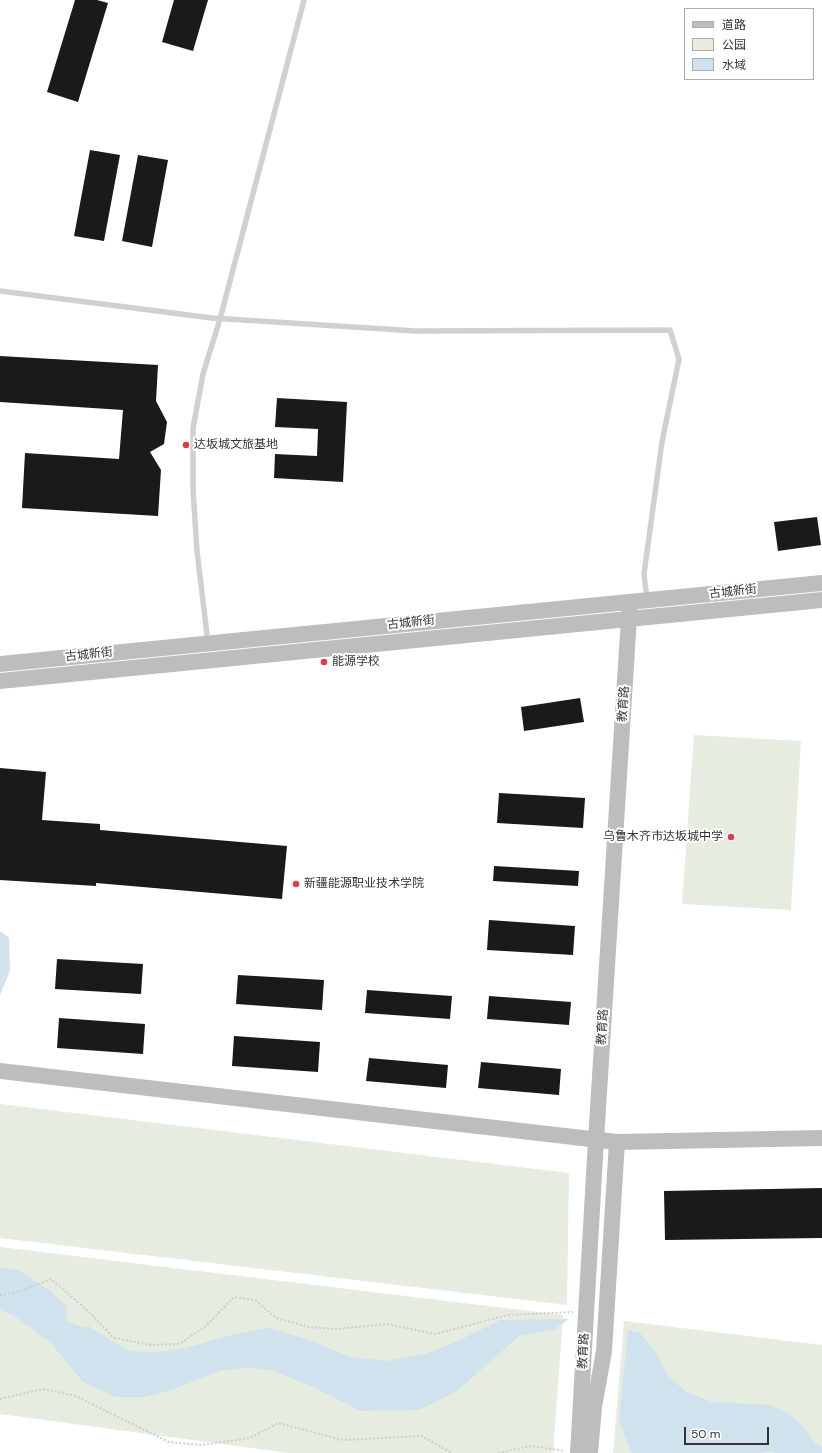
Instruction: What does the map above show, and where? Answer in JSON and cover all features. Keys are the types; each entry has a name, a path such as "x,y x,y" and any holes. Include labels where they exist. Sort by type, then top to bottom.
{"street":[{"name":"古城新街","path":"0,680 209,652 630,602 822,583"},
{"name":"古城新街","path":"0,664 209,652 629,618 822,600"},
{"name":"教育路","path":"582,1453 586,1311 630,602"},
{"path":"0,1071 617,1142 822,1138"},
{"path":"582,1453 594,1407 604,1351 617,1142"}],"lane":[{"path":"209,652 197,551 194,497 193,428 203,374 220,319 304,0"},
{"path":"0,291 220,319 416,331 670,330 679,359 662,442 644,574 647,600"}],"path":[{"path":"0,1295 18,1292 50,1279 88,1312 114,1338 151,1345 179,1344 206,1326 234,1297 255,1300 276,1318 309,1327 336,1329 387,1324 435,1334 508,1315 586,1311"},
{"path":"0,1399 43,1389 76,1396 169,1442 201,1445 250,1438 278,1423 343,1440 421,1436 452,1453"},
{"path":"498,1453 530,1446 582,1453"}],"green space":[{"path":"694,735 801,741 791,910 682,904"},
{"path":"0,1104 569,1173 567,1305 0,1238"},
{"path":"0,1247 563,1315 553,1453 289,1453 0,1414"},
{"path":"624,1321 822,1345 822,1453 613,1453"}],"water":[{"path":"0,931 9,938 10,971 0,995"},
{"path":"0,1268 18,1270 51,1292 67,1307 66,1321 82,1327 88,1326 129,1351 158,1352 186,1348 227,1336 268,1328 310,1340 350,1357 386,1361 425,1354 456,1342 500,1320 569,1319 555,1329 519,1336 457,1391 419,1410 361,1411 311,1386 271,1370 249,1368 222,1370 177,1388 146,1397 116,1397 83,1382 51,1343 13,1315 0,1310"},
{"path":"628,1330 639,1332 655,1351 668,1376 685,1391 712,1402 769,1405 788,1413 802,1426 816,1444 822,1447 822,1453 775,1453 772,1451 759,1453 633,1453 630,1450 619,1419"}],"building":[{"path":"75,0 97,0 108,3 78,102 47,92"},
{"path":"174,0 208,0 193,51 162,42"},
{"path":"90,150 120,155 104,241 74,236"},
{"path":"138,155 168,160 152,247 122,241"},
{"path":"0,356 158,365 156,401 167,422 164,444 150,452 161,470 158,516 22,508 25,453 119,459 123,410 0,402"},
{"path":"277,398 347,402 343,482 274,478 275,454 317,456 318,429 275,427"},
{"path":"817,517 821,545 778,551 774,522"},
{"path":"580,698 584,722 524,731 521,707"},
{"path":"0,768 46,772 42,820 100,824 100,830 287,846 282,899 96,883 96,886 0,880"},
{"path":"499,793 585,798 583,828 497,823"},
{"path":"494,866 579,871 578,886 493,881"},
{"path":"489,920 575,926 573,955 487,950"},
{"path":"57,959 143,964 141,994 55,989"},
{"path":"238,975 324,980 322,1010 236,1004"},
{"path":"367,990 452,996 450,1019 365,1013"},
{"path":"489,996 571,1002 569,1025 487,1019"},
{"path":"59,1018 145,1024 143,1054 57,1048"},
{"path":"234,1036 320,1042 318,1072 232,1066"},
{"path":"369,1058 448,1065 446,1088 366,1081"},
{"path":"481,1062 561,1069 559,1095 478,1088"},
{"path":"822,1188 822,1238 665,1240 664,1191"}],"place":[{"name":"达坂城文旅基地","path":"186,445"},
{"name":"能源学校","path":"324,662"},
{"name":"乌鲁木齐市达坂城中学","path":"731,837"},
{"name":"新疆能源职业技术学院","path":"296,884"}]}
